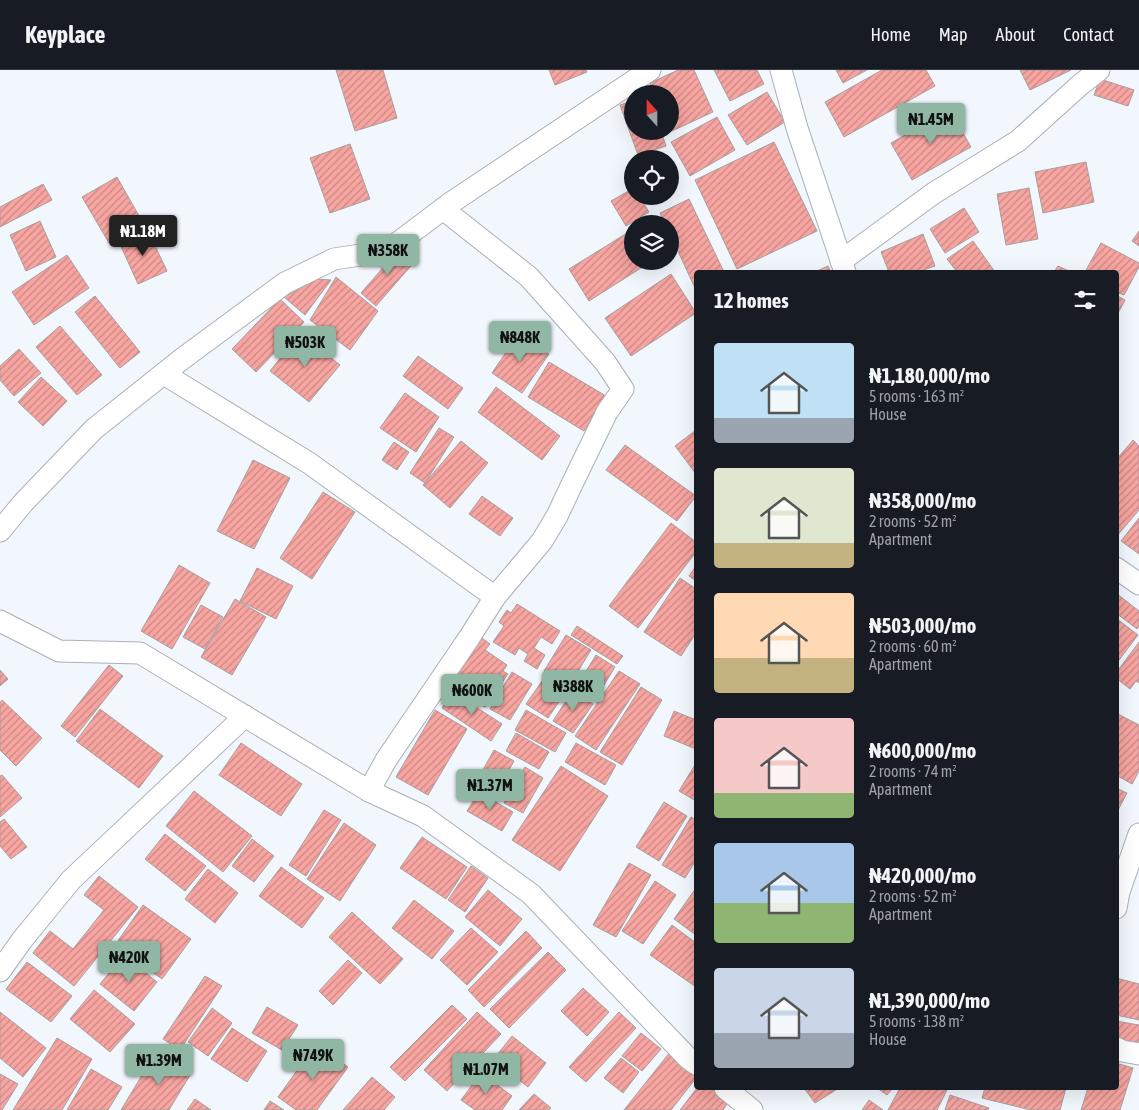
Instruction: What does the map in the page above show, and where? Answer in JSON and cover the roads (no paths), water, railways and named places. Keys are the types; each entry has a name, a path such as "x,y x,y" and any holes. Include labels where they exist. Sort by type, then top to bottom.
{"street":[{"path":"0,531 23,502 94,429 285,283 334,259 387,251 443,208 650,70"},
{"path":"781,70 797,128 843,267 934,193 1018,142 1099,70"},
{"path":"369,790 386,760 470,638 494,597 542,540 558,516 607,412 623,389 605,362 529,277 443,208"},
{"path":"164,374 309,463 494,597"},
{"path":"1119,570 1139,584"},
{"path":"0,621 59,650 140,653 369,790 423,816 531,894 694,1056"},
{"path":"0,971 22,940 71,880 246,716"},
{"path":"1119,892 1122,867 1139,834"},
{"path":"1119,1050 1139,1054"},
{"path":"727,1090 752,1110"}]}
